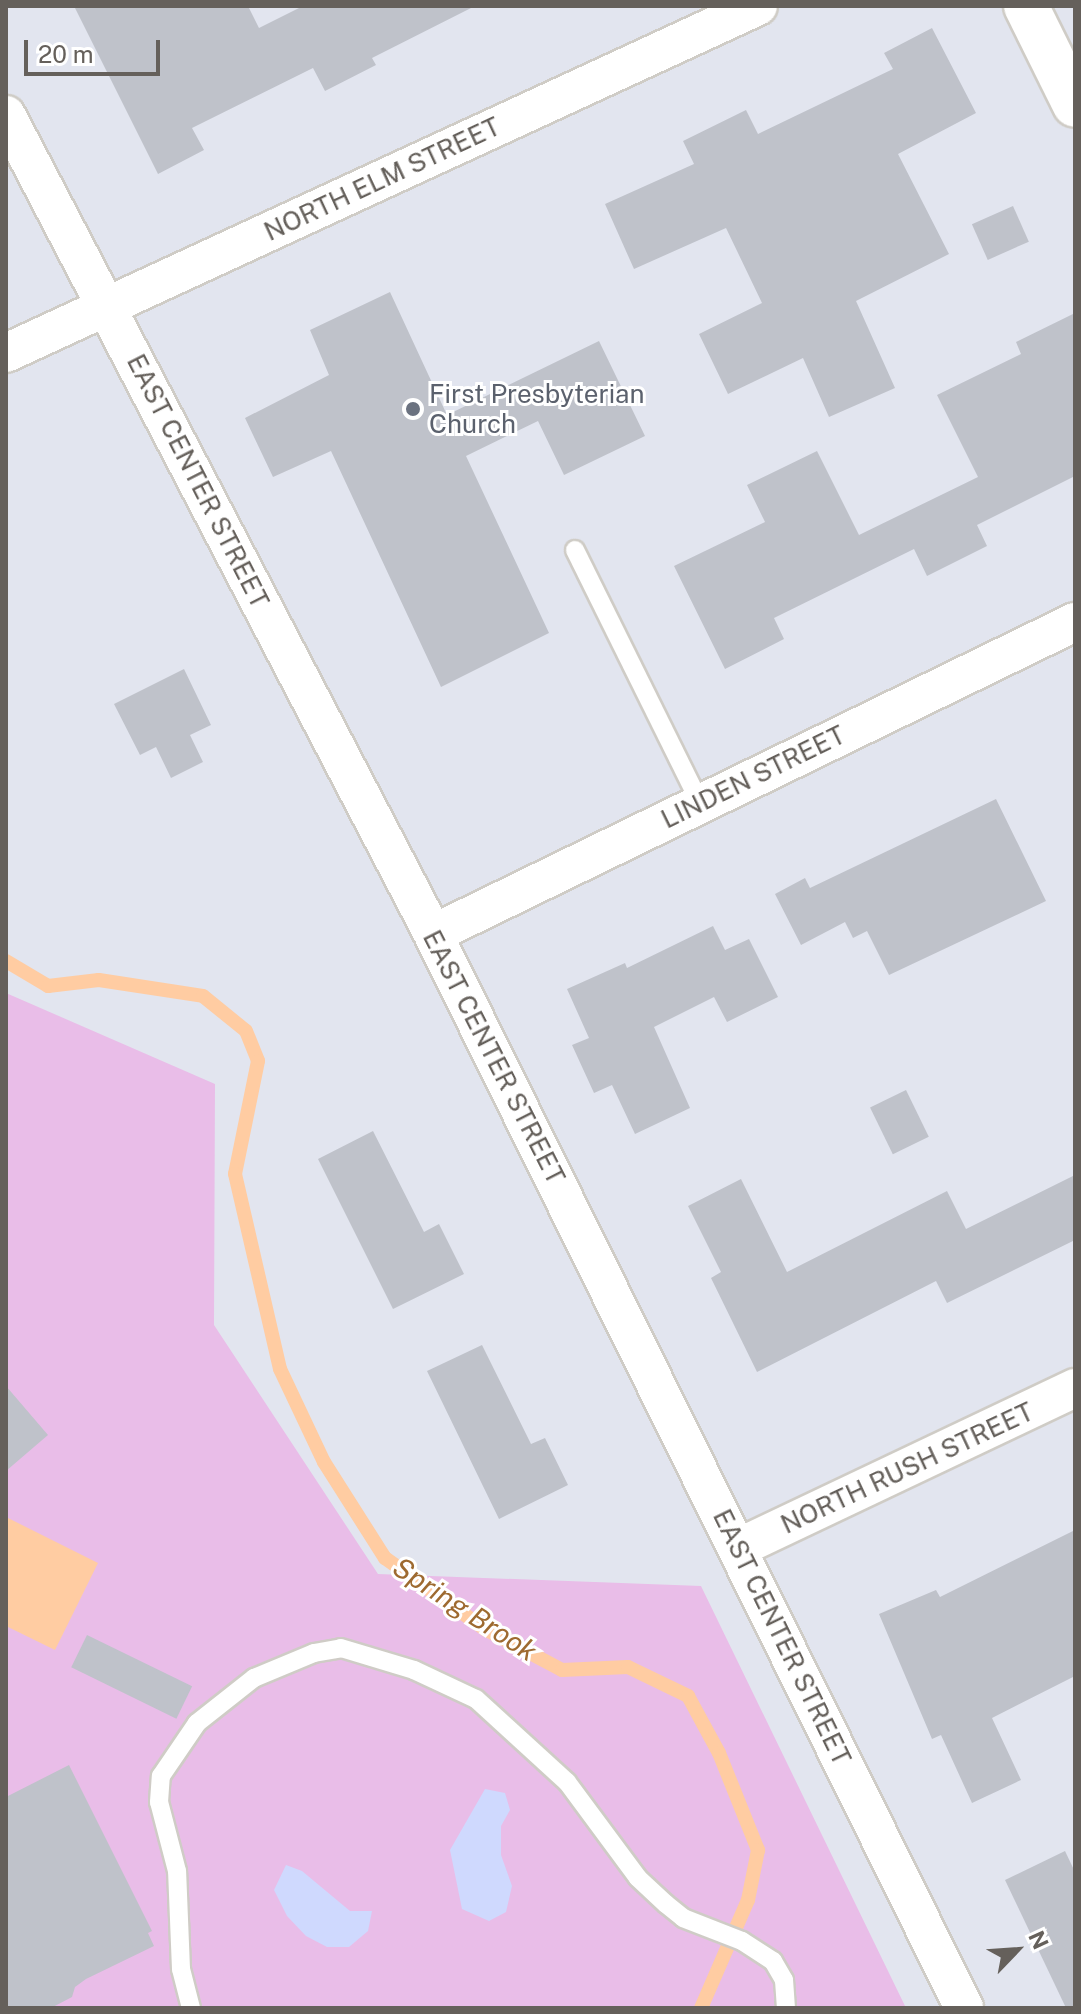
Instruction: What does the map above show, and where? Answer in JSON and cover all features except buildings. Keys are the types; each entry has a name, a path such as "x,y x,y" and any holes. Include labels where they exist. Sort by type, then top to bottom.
{"street":[{"name":"NORTH ELM STREET","path":"6,353 758,6"},
{"path":"1026,6 1075,105"},
{"name":"EAST CENTER STREET","path":"6,115 433,934 964,2008"},
{"name":"LINDEN STREET","path":"433,934 1075,622"},
{"name":"NORTH RUSH STREET","path":"738,1548 1075,1388"}],"lane":[{"path":"575,550 700,803"},
{"path":"191,2008 181,1969 177,1871 159,1802 161,1776 197,1723 254,1678 314,1653 341,1648 414,1670 476,1699 567,1782 638,1878 683,1918 742,1941 773,1961 788,2004"}],"shaded area":[{"path":"6,993 215,1084 214,1325 378,1574 701,1586 906,2008 6,2008"},
{"path":"6,1517 98,1563 55,1650 6,1626"}],"sand":[{"path":"485,1789 505,1793 510,1810 501,1826 501,1855 512,1886 506,1912 489,1921 462,1909 450,1850"},
{"path":"286,1865 302,1871 350,1911 372,1911 368,1931 349,1947 327,1947 306,1936 287,1916 274,1890"}],"waterway":[{"name":"Spring Brook","path":"6,961 48,986 99,980 203,996 246,1031 258,1061 235,1174 280,1369 324,1462 385,1558 485,1629 562,1670 628,1667 688,1696 719,1753 758,1850 748,1900 701,2008"}],"place":[{"name":"First Presbyterian Church","path":"413,409"}]}
